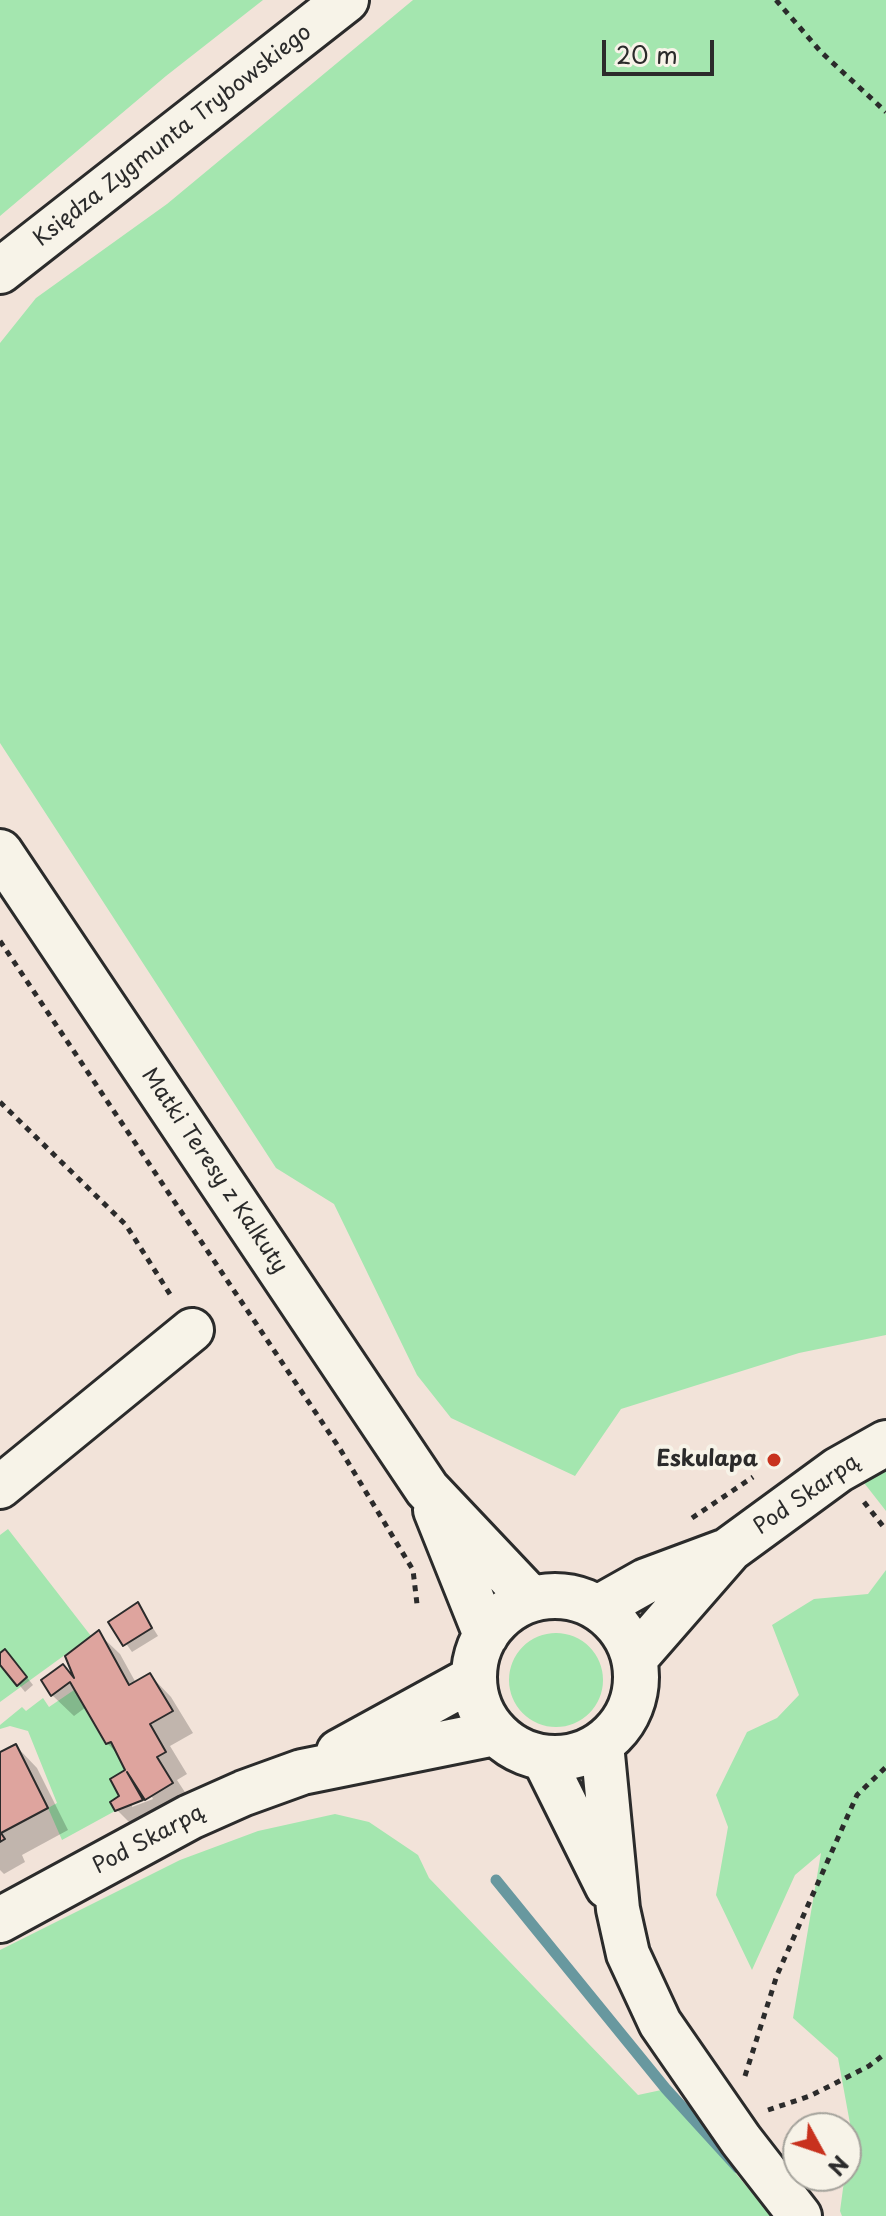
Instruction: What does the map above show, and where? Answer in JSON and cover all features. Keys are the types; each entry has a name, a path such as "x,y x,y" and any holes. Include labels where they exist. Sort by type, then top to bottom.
{"street":[{"name":"Księdza Zygmunta Trybowskiego","path":"0,271 346,0"},
{"name":"Matki Teresy z Kalkuty","path":"0,852 427,1489 531,1599"},
{"path":"0,1487 192,1330"},
{"name":"Pod Skarpą","path":"634,1659 730,1549 838,1470 886,1443"},
{"name":"Matki Teresy z Kalkuty","path":"427,1489 486,1635"},
{"name":"Pod Skarpą","path":"598,1608 646,1581 730,1549"},
{"path":"554,1596 577,1598 598,1608 617,1623 631,1645 635,1697 624,1722 602,1744 583,1754 543,1758 514,1748 495,1733 482,1714 474,1664 486,1635 510,1609 531,1599 554,1596"},
{"name":"Pod Skarpą","path":"0,1920 190,1817 302,1772 474,1678"},
{"name":"Pod Skarpą","path":"302,1772 495,1733"},
{"path":"602,1744 618,1909 628,1954 660,2023 730,2124 800,2216"},
{"path":"543,1758 618,1909"}],"path":[{"path":"776,0 821,52 886,112"},
{"path":"0,941 340,1449 413,1570 417,1614"},
{"path":"0,1102 126,1225 192,1330"},
{"path":"417,1604 446,1595 465,1584"},
{"path":"730,2124 777,1975 857,1795 886,1767"},
{"path":"730,2124 810,2096 869,2066 886,2053"}],"green space":[{"path":"0,0 263,0 166,76 0,216"},
{"path":"413,0 886,0 886,1335 799,1353 621,1409 575,1476 451,1418 417,1375 334,1204 276,1168 0,743 0,343 36,298 167,204"},
{"path":"886,1466 886,1511 861,1479"},
{"path":"8,1529 91,1636 0,1702 0,1535"},
{"path":"886,1570 886,2216 842,2216 843,2192 862,2192 862,2112 848,2112 838,2058 793,2018 821,1853 795,1875 752,1970 716,1895 728,1827 716,1795 747,1732 777,1718 799,1695 772,1625 814,1599 868,1594"},
{"path":"556,1633 574,1636 589,1647 600,1662 603,1680 600,1698 589,1713 574,1724 556,1727 538,1724 523,1713 512,1698 509,1680 512,1662 523,1647 538,1636"},
{"path":"74,1690 105,1744 111,1742 125,1770 110,1779 119,1796 110,1803 115,1811 62,1840 48,1808 57,1803 28,1731 10,1726 0,1729 0,1725 22,1707 26,1711 43,1698 49,1707"},
{"path":"335,1814 369,1822 418,1855 429,1878 638,2095 666,2089 771,2216 0,2216 0,1950 180,1860 258,1831"}],"building":[{"path":"138,1602 152,1628 123,1646 108,1622"},
{"path":"99,1630 129,1685 150,1673 173,1711 150,1724 166,1752 157,1757 173,1783 145,1800 127,1772 143,1800 115,1811 110,1802 119,1796 110,1779 125,1770 111,1742 106,1744 70,1682 51,1696 41,1680 63,1664 74,1678 65,1656"},
{"path":"5,1649 27,1677 17,1686 0,1665 0,1653"},
{"path":"16,1744 48,1808 1,1833 5,1839 0,1842 0,1752"}],"waterway":[{"path":"496,1880 666,2089 738,2168"}],"place":[{"name":"Eskulapa","path":"774,1460"}]}
